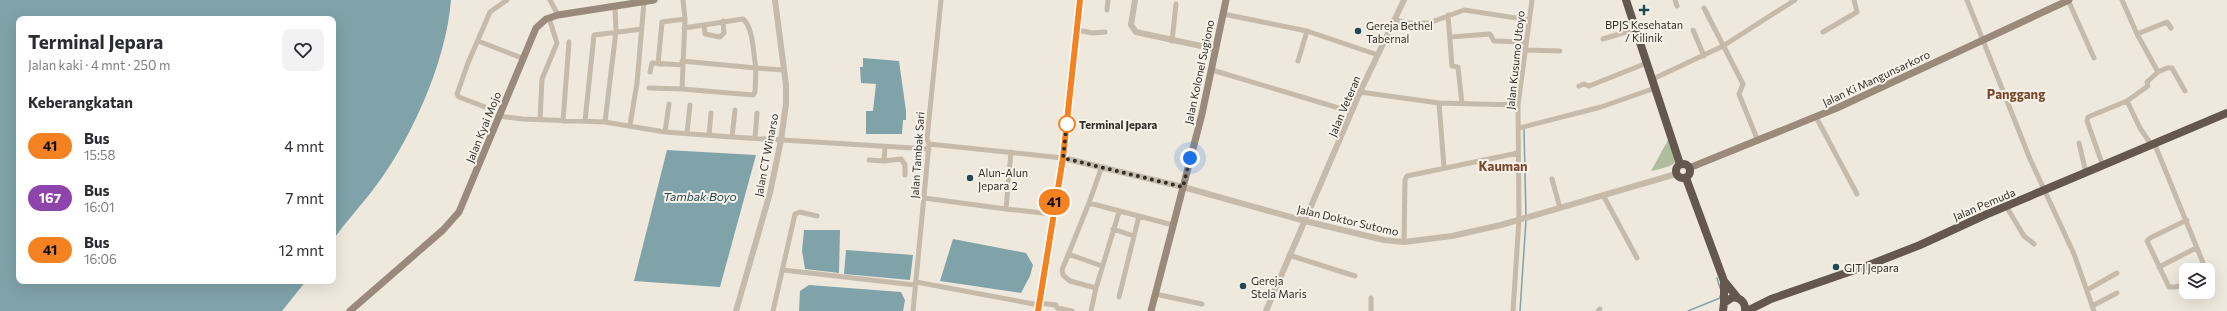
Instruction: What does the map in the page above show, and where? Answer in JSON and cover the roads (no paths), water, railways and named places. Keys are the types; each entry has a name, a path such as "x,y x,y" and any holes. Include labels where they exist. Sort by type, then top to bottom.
{"highway":[{"path":"1626,0 1680,164"},
{"name":"Jalan Pemuda","path":"1745,308 1869,265 2153,145 2227,112"},
{"path":"1680,164 1685,164 1689,168 1690,174 1686,178 1680,178 1676,174 1676,168 1680,164"},
{"path":"1686,178 1724,281 1745,308"},
{"path":"1721,308 1724,281"},
{"path":"1721,308 1730,298 1737,297"}],"main road":[{"name":"Jalan Kyai Mojo","path":"350,311 456,216 471,186 498,116 536,28 549,18 558,15 654,0"},
{"name":"Jalan Kolonel Sugiono","path":"1151,311 1212,70 1226,0"},
{"name":"Jalan Ki Mangunsarkoro","path":"1689,168 1816,117 1982,40 2055,2 2068,0"}],"street":[{"path":"485,107 457,96 468,63 490,12 507,0"},
{"path":"550,0 558,15"},
{"path":"682,89 685,18 683,0"},
{"name":"Jalan CT Winarso","path":"736,311 761,228 781,140 786,104 784,70 775,0"},
{"name":"Jalan Tambak Sari","path":"912,311 929,146 927,139 940,0"},
{"path":"1038,307 1052,214 1063,158 1078,30 1080,0"},
{"path":"1107,10 1108,0"},
{"path":"1135,0 1131,25 1139,34 1215,49"},
{"name":"Jalan Veteran","path":"1266,311 1360,92 1404,0"},
{"name":"Jalan Kusumo Utoyo","path":"1513,311 1521,218 1518,153 1518,106 1532,0"},
{"path":"1675,0 1677,6"},
{"path":"1653,79 1723,46 1795,0"},
{"path":"1823,32 1857,12 1854,0"},
{"path":"1967,0 1982,40 2045,190 2074,254 2093,309 2117,293"},
{"path":"2068,0 2094,58"},
{"path":"2122,0 2137,34 2158,72"},
{"path":"630,125 637,83 644,2"},
{"path":"1172,41 1176,4"},
{"path":"605,122 616,31 615,7"},
{"path":"1704,8 1743,84 1739,94 1758,141"},
{"path":"1395,20 1420,24 1429,23 1464,10 1529,20"},
{"path":"1223,14 1307,31 1378,55"},
{"path":"1448,15 1452,66 1458,66 1462,104"},
{"path":"540,120 542,79 557,43 549,18"},
{"path":"658,64 662,22 685,18"},
{"path":"649,88 682,89 753,95 755,92 756,68 747,22 741,18 684,28"},
{"path":"704,25 705,34 720,37 724,33 723,21"},
{"path":"2137,34 2167,22 2171,28"},
{"path":"585,121 593,35 642,29"},
{"path":"1603,39 1636,29"},
{"path":"1078,30 1092,33 1105,32"},
{"path":"1693,30 1704,56"},
{"path":"1298,61 1307,31"},
{"path":"1450,37 1490,34 1494,41 1526,42"},
{"path":"478,41 522,58"},
{"path":"564,121 569,42"},
{"path":"1525,50 1560,51"},
{"path":"650,72 652,63 682,63 784,70"},
{"path":"1579,86 1584,84 1590,86 1647,64"},
{"path":"2103,166 2088,119 2128,101 2148,86 2147,82 2158,72 2167,68 2172,68 2185,90"},
{"path":"1212,70 1352,112"},
{"path":"1519,128 1601,107 1655,88"},
{"path":"1360,92 1439,103 1518,106"},
{"path":"2128,101 2140,128 2153,145 2187,220 2196,248 2203,263"},
{"path":"1439,103 1444,167"},
{"path":"666,132 669,104"},
{"path":"687,133 690,104"},
{"path":"732,137 735,110"},
{"path":"709,135 711,113"},
{"path":"755,138 757,113"},
{"path":"498,116 540,120 605,122 666,132 732,137 885,147 929,146 1011,152 1063,158"},
{"path":"1816,117 1857,194"},
{"path":"2079,143 2086,173"},
{"path":"884,161 885,147"},
{"path":"1006,209 1011,152"},
{"path":"1404,242 1406,177 1444,167 1518,153"},
{"name":"Jalan Doktor Sutomo","path":"1063,158 1183,187 1304,221 1384,240 1404,242 1452,236 1534,216 1676,174"},
{"path":"869,160 884,161 901,159 905,165 905,175"},
{"path":"1096,288 1070,281 1063,275 1068,254 1089,203 1101,168"},
{"path":"1552,179 1560,208"},
{"path":"1603,195 1637,258"},
{"path":"924,198 1052,214"},
{"path":"1089,203 1173,225"},
{"path":"2006,206 2024,236 2034,244"},
{"path":"773,311 795,214 800,212 817,216"},
{"path":"1091,311 1102,266 1119,212"},
{"path":"1119,297 1139,216"},
{"path":"2179,286 2169,287 2147,241 2150,238 2187,220"},
{"path":"1113,229 1134,236"},
{"path":"2159,267 2196,248"},
{"path":"1068,254 1102,266"},
{"path":"1290,255 1354,276"},
{"path":"783,270 916,283 1038,307 1056,305 1057,308 1072,311"},
{"path":"2087,290 2117,273"},
{"path":"1155,294 1202,304"},
{"path":"1371,298 1371,311"}],"water":[{"path":"0,0 451,0 448,25 442,50 423,103 411,128 384,175 336,236 336,16 16,16 16,284 304,284 282,311 0,311"},
{"path":"863,58 899,61 906,111 906,120 903,120 902,134 866,134 866,111 873,111 876,84 861,83 860,67 863,67"},
{"name":"Tambak Boyo","path":"667,150 756,155 720,287 634,281"},
{"path":"804,230 840,230 839,273 805,269 802,251"},
{"path":"953,239 1026,253 1033,265 1030,276 1021,293 940,281"},
{"path":"846,250 913,255 910,280 844,274"},
{"path":"809,285 901,292 905,300 903,311 799,311 800,291"}],"waterway":[{"path":"1524,129 1526,217"},
{"path":"1520,311 1526,220"},
{"path":"1717,278 1720,288"},
{"path":"1688,311 1720,298 1720,296"}],"place":[{"name":"BPJS Kesehatan / Kilinik","path":"1644,10"},
{"name":"Gereja Bethel Tabernal","path":"1358,31"},
{"name":"Terminal Jepara","path":"1067,124"},
{"name":"Alun-Alun Jepara 2","path":"970,178"},
{"name":"GITJ Jepara","path":"1836,267"},
{"name":"Gereja Stela Maris","path":"1243,286"}],"district":[{"name":"Panggang","path":"2016,94"},
{"name":"Kauman","path":"1503,166"}]}
